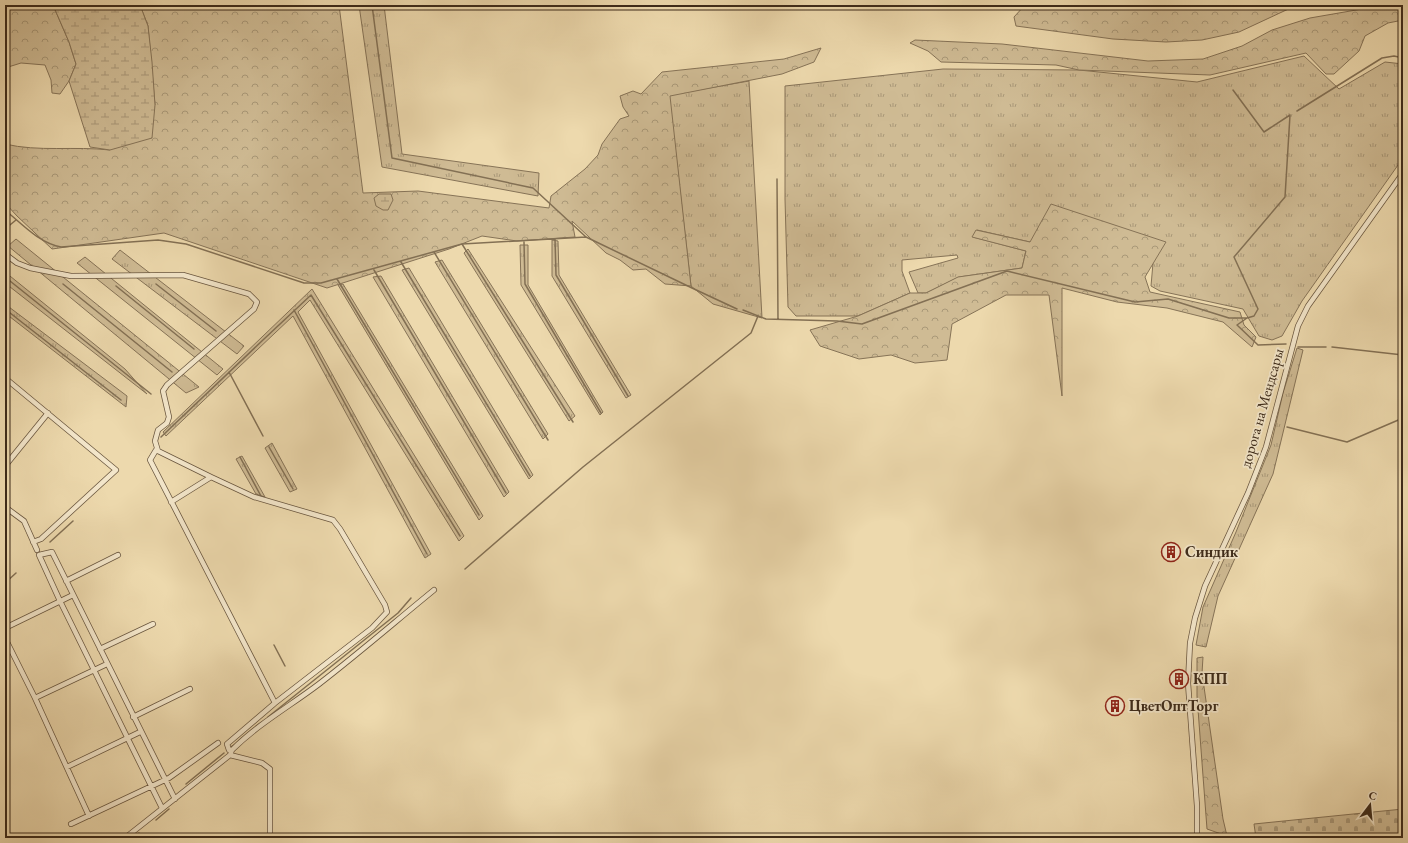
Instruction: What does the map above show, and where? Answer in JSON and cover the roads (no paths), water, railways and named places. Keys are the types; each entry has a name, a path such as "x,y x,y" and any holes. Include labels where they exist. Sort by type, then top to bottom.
{"street":[{"name":"дорога на Мендсары","path":"1197,838 1198,816 1188,683 1190,643 1199,600 1248,493 1264,452 1298,326 1308,306 1403,173"},
{"path":"5,254 17,263 30,268 71,276 183,275 249,294 257,302 254,309 167,385 163,391 169,417 167,423 158,430 155,441 158,451 254,497 333,520 357,558 387,612 372,628 275,703 227,744 231,753 262,763 270,769 270,838"},
{"path":"5,378 116,470 41,538 33,542"},
{"path":"5,466 48,413"},
{"path":"158,451 156,450 150,460 275,703"},
{"path":"171,502 211,477"},
{"path":"5,507 24,521 37,550"},
{"path":"162,808 60,601 39,555 52,552 140,732 175,799"},
{"path":"66,581 118,555"},
{"path":"125,838 231,753 243,740 272,717 319,684 434,590"},
{"path":"5,628 73,595"},
{"path":"100,649 153,624"},
{"path":"5,638 35,698 90,816"},
{"path":"35,698 107,664"},
{"path":"133,717 190,689"},
{"path":"67,767 140,732"},
{"path":"71,824 168,778 218,743"}],"waterway":[{"path":"372,5 392,158 533,188 586,237 737,309"},
{"path":"1297,111 1382,58 1394,56 1403,58"},
{"path":"1233,90 1264,132 1290,115"},
{"path":"1247,318 1254,316 1258,309 1234,257 1285,197 1290,115"},
{"path":"777,179 778,319"},
{"path":"5,210 24,227 45,242 61,247 158,240 186,244 304,283 321,283 462,244 586,237"},
{"path":"5,229 16,220"},
{"path":"555,239 556,275 628,396"},
{"path":"524,242 525,284 601,413"},
{"path":"462,244 573,422"},
{"path":"434,252 548,440"},
{"path":"401,262 530,476"},
{"path":"374,270 506,493"},
{"path":"743,310 766,319 837,321 862,324 1007,271 1135,302 1168,299 1229,318 1247,318 1237,325 1258,345 1286,344"},
{"path":"5,277 151,394"},
{"path":"337,279 479,515"},
{"path":"63,284 172,372"},
{"path":"156,284 216,331"},
{"path":"116,286 194,349"},
{"path":"264,339 311,295 460,536"},
{"path":"5,309 121,400"},
{"path":"294,310 427,554"},
{"path":"465,569 583,467 751,333 758,316"},
{"path":"161,437 264,339"},
{"path":"1298,347 1326,347"},
{"path":"1332,347 1403,355"},
{"path":"229,372 263,436"},
{"path":"1287,427 1347,442 1403,418"},
{"path":"269,447 293,489"},
{"path":"240,457 262,498"},
{"path":"50,542 73,521"},
{"path":"5,583 16,573"},
{"path":"268,717 398,613 411,598"},
{"path":"274,645 285,666"},
{"path":"231,747 236,744"},
{"path":"186,784 224,753"},
{"path":"156,820 169,809"},
{"path":"132,838 139,833"}],"place":[{"name":"Синдик","path":"1171,552"},
{"name":"КПП","path":"1179,679"},
{"name":"ЦветОптТорг","path":"1115,706"}]}
